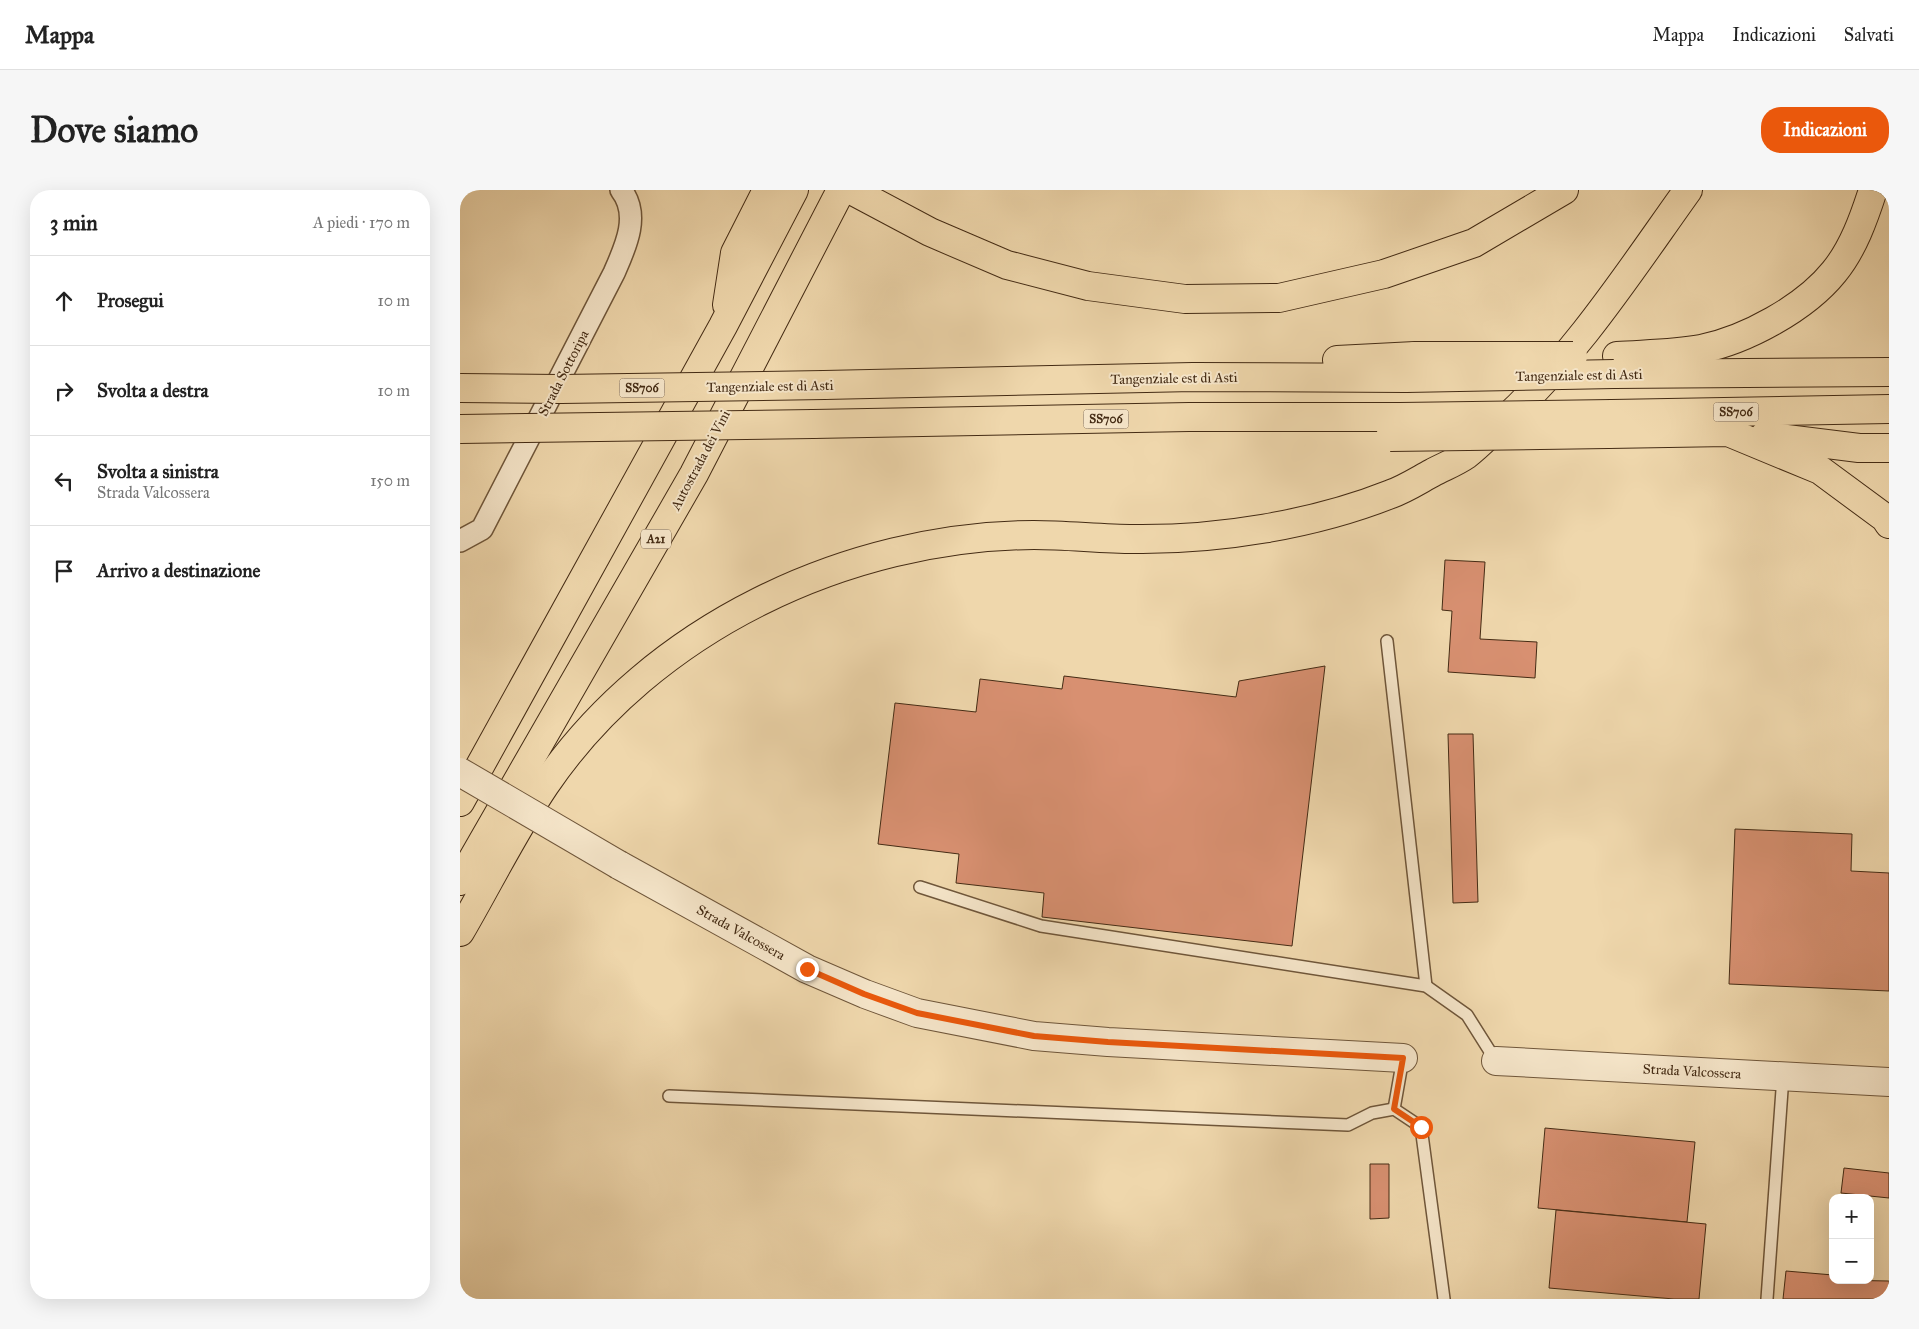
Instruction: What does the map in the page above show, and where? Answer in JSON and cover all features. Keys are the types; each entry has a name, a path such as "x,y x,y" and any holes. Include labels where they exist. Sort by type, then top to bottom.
{"highway":[{"path":"723,326 735,253 767,190"},
{"path":"460,802 723,326 794,190"},
{"name":"Autostrada dei Vini","path":"460,881 694,474 841,190"},
{"path":"851,190 930,232 1006,265 1088,286 1185,299 1280,298 1384,274 1474,242 1564,190"},
{"path":"460,932 546,784 593,726 651,670 716,626 795,584 874,558 962,538 1035,535 1135,539 1214,536 1305,521 1392,494 1466,454 1531,396 1588,329 1688,190"},
{"path":"1616,365 1701,349 1753,331 1799,306 1834,272 1862,223 1873,190"},
{"name":"Tangenziale est di Asti","path":"460,388 824,385 1193,377 1411,367 1616,365 1889,372"},
{"name":"SS706","path":"460,429 1189,418 1395,427 1610,424 1889,409"},
{"path":"1610,424 1728,432 1859,448 1889,448"},
{"path":"1728,432 1820,470 1885,518 1889,524"}],"street":[{"name":"Strada Sottoripa","path":"460,541 482,529 614,273 629,237 630,200 621,190"},
{"name":"Strada Valcossera","path":"460,772 620,865 807,969 864,994 917,1013 1043,1036 1403,1058"},
{"name":"Strada Valcossera","path":"1496,1061 1889,1082"}],"lane":[{"path":"1387,641 1426,986"},
{"path":"920,887 1041,926 1426,986 1467,1015 1496,1061"},
{"path":"1394,1109 1403,1058"},
{"path":"1767,1299 1783,1076"},
{"path":"669,1096 1348,1125 1372,1113 1394,1109 1421,1127 1444,1299"}],"building":[{"path":"1445,560 1485,562 1480,639 1537,642 1535,678 1448,672 1452,611 1442,610"},
{"path":"1325,666 1292,946 1042,917 1044,893 956,883 959,854 878,844 895,703 976,712 980,679 1062,689 1064,676 1236,697 1239,681"},
{"path":"1448,734 1473,734 1478,902 1453,903"},
{"path":"1735,829 1852,834 1851,871 1889,873 1889,991 1729,984"},
{"path":"1545,1128 1695,1142 1687,1222 1538,1208"},
{"path":"1370,1164 1389,1164 1389,1218 1370,1219"},
{"path":"1844,1168 1889,1173 1889,1198 1874,1196 1874,1194 1841,1193"},
{"path":"1556,1210 1706,1224 1699,1299 1674,1299 1549,1288"},
{"path":"1786,1271 1829,1275 1829,1284 1874,1284 1874,1281 1889,1281 1889,1299 1783,1299"}],"route":[{"path":"807,969 864,994 917,1013 1034,1036 1108,1042 1403,1058 1394,1109 1421,1127"}]}
